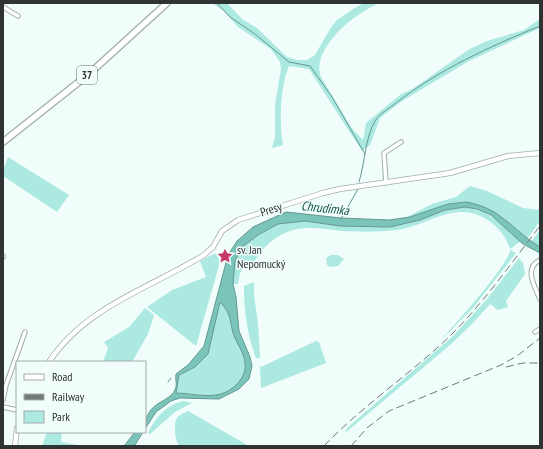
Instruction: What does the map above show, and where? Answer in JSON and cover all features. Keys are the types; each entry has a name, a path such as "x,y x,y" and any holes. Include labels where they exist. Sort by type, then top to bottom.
{"main road":[{"name":"37","path":"3,142 89,74 167,3"}],"street":[{"path":"3,7 18,16"},
{"path":"386,183 384,154 401,142"},
{"name":"Presy","path":"50,361 62,345 86,321 204,255 213,247 222,231 231,224 246,217 333,190 450,173 508,156 540,153"},
{"path":"540,260 534,264 530,273 540,299"},
{"path":"535,332 540,330"},
{"path":"3,400 6,385 25,332"},
{"path":"3,407 16,410"},
{"path":"15,446 16,433"}],"green space":[{"path":"212,3 227,3 242,19 257,28 287,57 297,60 307,60 315,55 337,20 364,3 381,3 360,14 338,32 322,55 319,66 321,77 351,127 363,140 366,123 400,95 414,88 468,50 487,41 524,30 540,19 540,28 469,61 402,101 380,118 370,145 362,151 309,69 289,66 286,74 281,105 283,145 272,148 275,138 275,105 281,69 280,62 271,49 238,27 224,11"},
{"path":"8,157 69,195 57,212 3,176 3,170"},
{"path":"470,186 487,191 523,208 540,210 540,221 527,239 502,216 466,202 405,218 432,204 456,197"},
{"path":"465,207 489,215 502,224 521,241 510,249 501,231 491,222 479,215 462,212 443,215 396,230 362,232 305,228 288,231 274,239 262,250 252,264 250,265 245,262 240,273 238,284 233,284 235,261 242,247 258,235 278,224 305,221 340,226 390,227 420,220 445,210"},
{"path":"540,230 540,247 531,242"},
{"path":"510,250 516,253 472,309 439,342 490,282 507,258"},
{"path":"216,253 220,262 196,346 147,307 172,290 206,277 200,261"},
{"path":"331,255 338,255 344,259 338,266 330,267 327,265 326,258"},
{"path":"519,258 523,263 525,274 506,301 508,307 498,310 490,304 449,346 345,433 347,428 453,336 487,299"},
{"path":"254,282 260,358 256,358 250,340 245,304 244,286"},
{"path":"220,301 229,315 233,332 244,356 244,374 241,380 233,388 222,394 207,395 176,393 179,375 195,367 208,354"},
{"path":"145,308 154,315 148,334 133,361 103,361 108,348 104,342 129,327"},
{"path":"316,341 319,342 326,363 261,388 260,365 261,367"},
{"path":"184,401 192,403 175,412 150,434 148,433 162,412 172,405"},
{"path":"188,411 249,446 179,446 176,440 175,424 177,418"},
{"path":"47,433 62,433 61,442 83,446 42,446"}],"shaded area":[{"path":"466,202 478,205 489,209 506,220 540,247 540,253 523,244 491,215 477,209 465,207 445,210 420,220 390,227 340,226 305,221 278,224 258,235 242,247 235,261 233,284 236,297 239,331 250,357 252,366 249,379 239,389 219,399 180,398 171,401 156,412 146,427 146,419 149,412 174,392 176,387 176,374 188,365 204,346 228,255 237,241 253,227 286,212 341,218 389,220 410,217 448,204","holes":["220,302 227,312 245,363 245,369 241,380 222,394 206,396 176,393 179,375 195,367 208,354"]},
{"path":"134,433 142,433 135,445 124,446"}],"waterway":[{"path":"217,3 230,17 255,34 289,62 310,66 332,97 365,154"},
{"path":"359,182 369,135 375,121 382,113 447,69 502,42 540,26"},
{"name":"Chrudimka","path":"341,219 358,189"},
{"path":"168,382 171,378"}],"railway":[{"path":"324,446 339,431 452,334 487,295 540,226"},
{"path":"351,446 367,428 389,411 501,365 517,356 540,338"},
{"path":"506,367 523,363 540,363"}],"place":[{"name":"sv. Jan Nepomucký","path":"225,256"}]}
